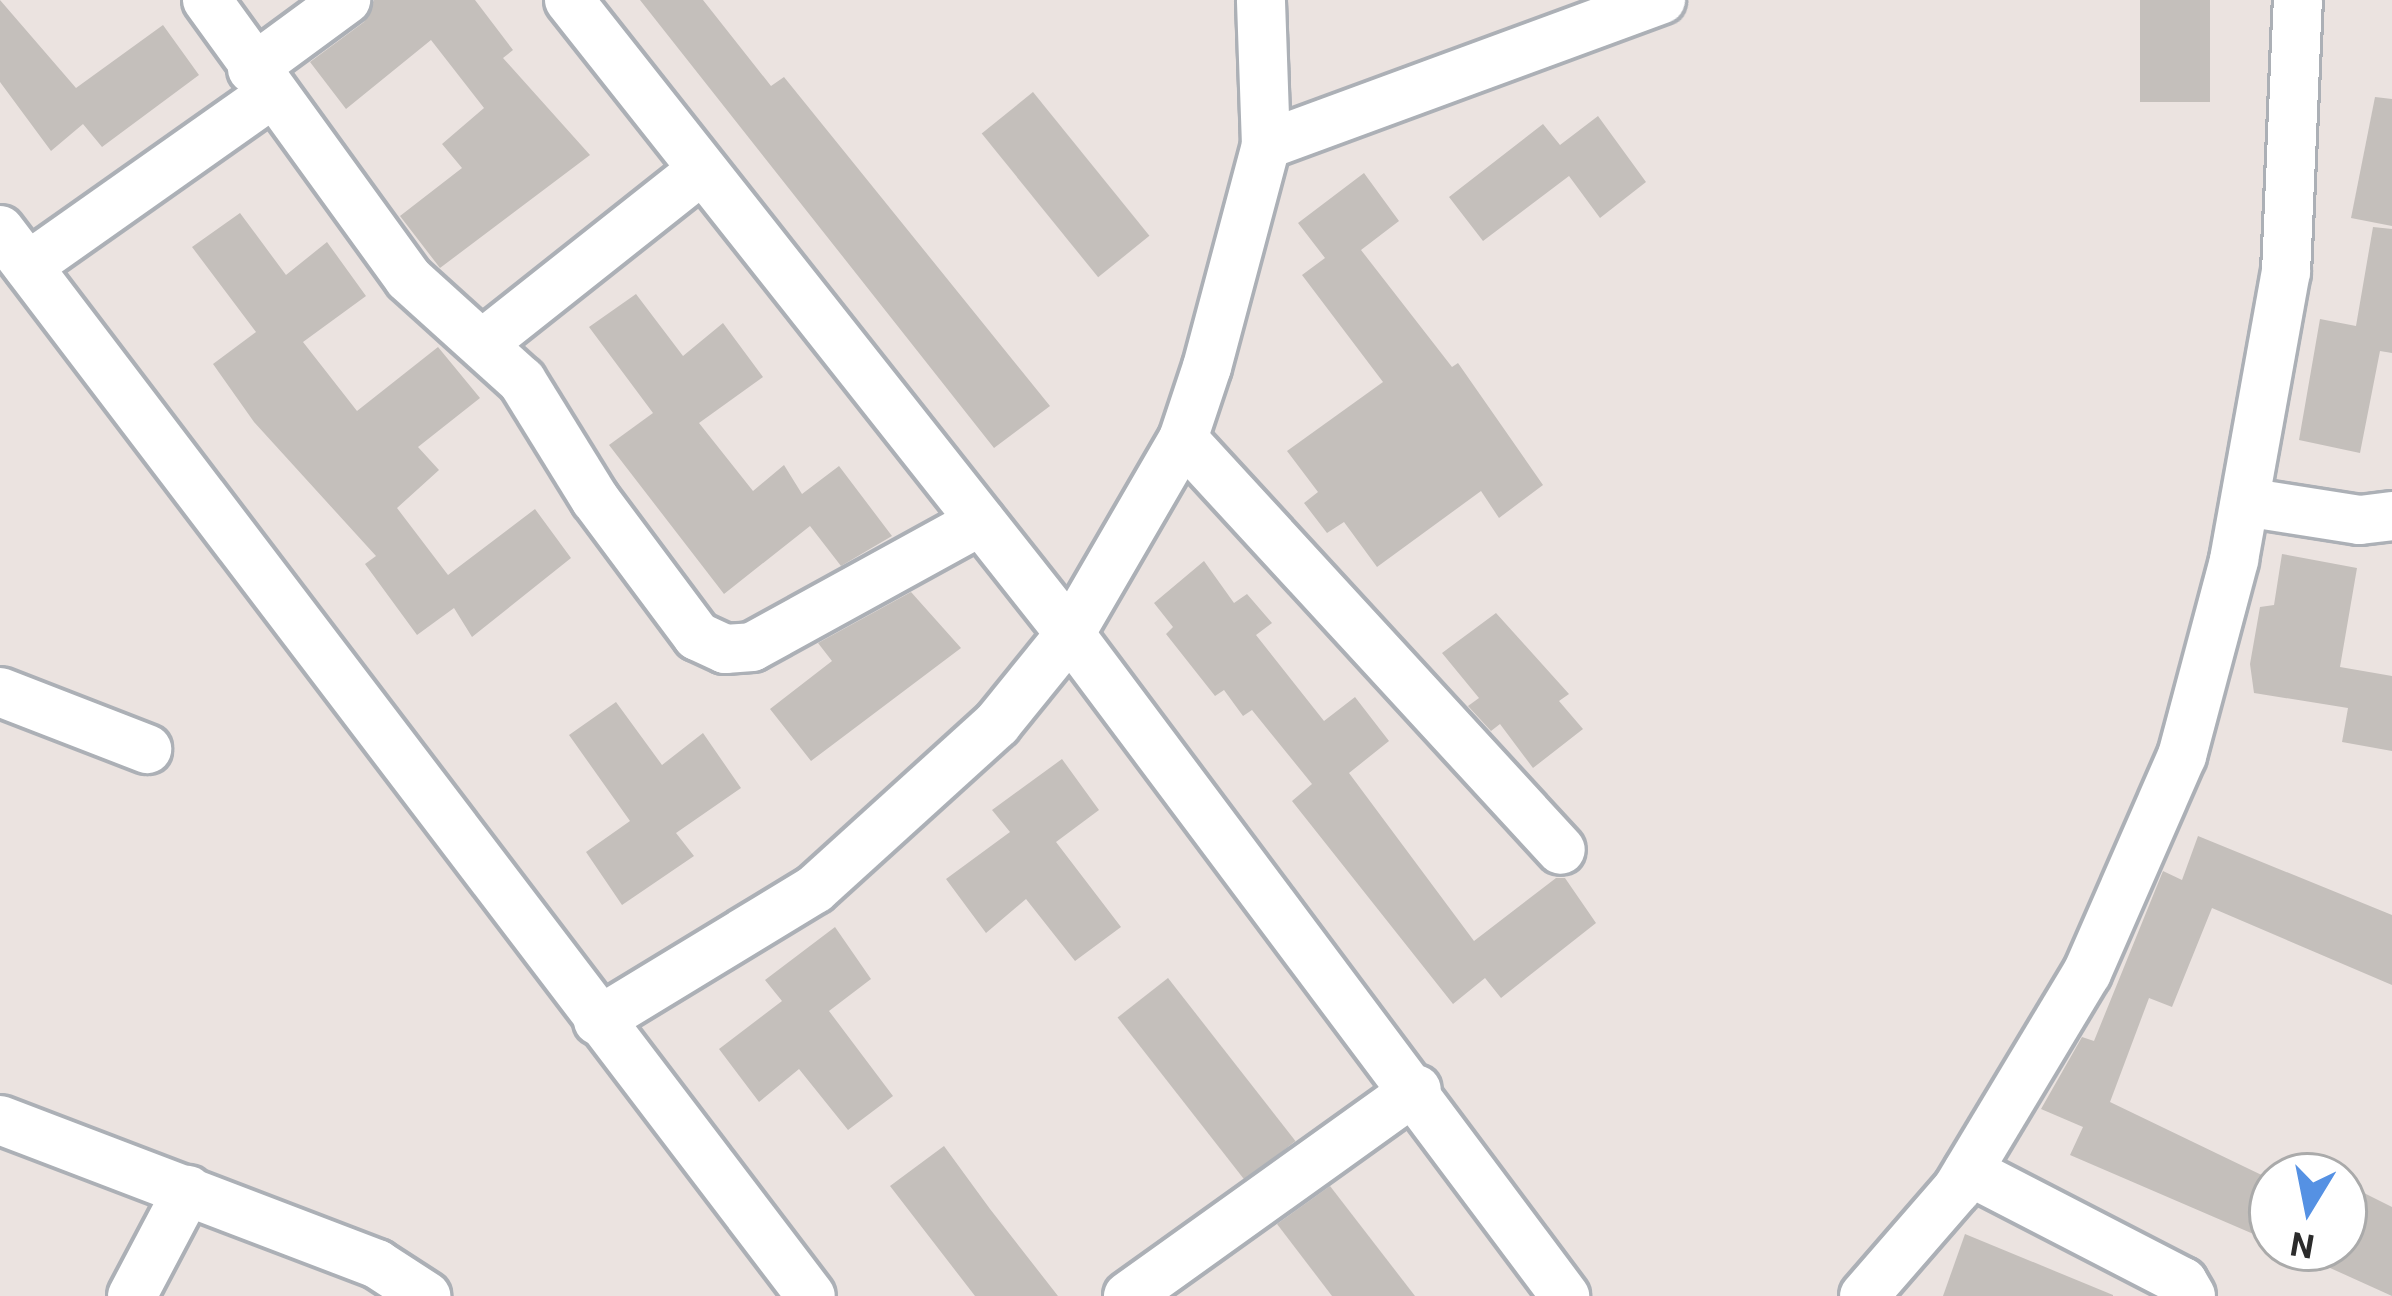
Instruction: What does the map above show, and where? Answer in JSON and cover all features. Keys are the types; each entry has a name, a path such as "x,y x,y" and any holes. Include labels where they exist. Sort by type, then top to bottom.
{"street":[{"path":"207,0 260,82 409,279 486,341 522,381 595,500 697,635 725,650 752,647 981,521"},
{"path":"346,0 260,82 14,248 811,1296"},
{"path":"568,0 1070,634 1417,1089 1564,1296"},
{"path":"598,1021 815,889 997,724 1070,634 1183,439 1266,145 1261,0"},
{"path":"1266,145 1661,0"},
{"path":"1864,1296 1968,1171 2086,974 2182,756 2245,502 2287,272 2298,0"},
{"path":"486,341 702,170"},
{"path":"1183,439 1561,850"},
{"path":"2245,502 2360,520 2392,516"},
{"path":"0,692 147,749"},
{"path":"1128,1296 1417,1089"},
{"path":"0,1120 377,1264 426,1296"},
{"path":"1968,1171 2183,1282 2191,1296"},
{"path":"132,1296 188,1190"}],"building":[{"path":"0,0 76,88 163,25 199,75 102,147 83,124 51,151 0,82"},
{"path":"374,0 475,0 513,50 503,58 590,155 440,268 400,216 462,168 442,144 484,108 431,40 346,109 310,62 364,22"},
{"path":"640,0 703,0 771,86 784,77 1050,406 994,448"},
{"path":"2140,0 2210,0 2210,102 2140,102"},
{"path":"1033,92 1149,236 1098,277 982,134"},
{"path":"2375,97 2392,99 2392,226 2351,218"},
{"path":"1598,116 1646,182 1600,218 1569,176 1483,241 1449,197 1543,124 1560,145"},
{"path":"1364,173 1399,221 1361,250 1452,367 1458,363 1543,485 1499,518 1481,491 1377,567 1344,522 1327,533 1304,503 1318,492 1287,451 1383,382 1302,275 1325,258 1298,223"},
{"path":"240,213 286,275 327,242 366,296 303,342 357,411 438,347 480,398 418,447 439,470 397,508 448,575 535,509 571,558 472,637 454,608 417,635 365,564 376,556 254,422 213,364 256,332 192,247"},
{"path":"2373,227 2392,229 2392,353 2380,351 2360,453 2299,440 2320,319 2356,326"},
{"path":"636,294 683,356 723,323 763,377 699,423 753,491 784,465 802,494 839,466 892,536 841,566 810,526 724,594 609,445 653,413 589,327"},
{"path":"2282,554 2357,568 2340,667 2392,676 2392,751 2342,742 2348,708 2254,693 2250,664 2260,607 2274,605"},
{"path":"1204,561 1234,603 1247,594 1272,623 1256,635 1324,721 1355,697 1389,741 1349,773 1474,941 1556,878 1565,878 1596,923 1501,998 1485,978 1453,1004 1292,801 1312,784 1252,710 1243,716 1224,690 1215,696 1166,634 1173,627 1154,603"},
{"path":"911,592 961,648 811,761 770,709 832,661 818,643"},
{"path":"1496,613 1569,694 1559,701 1583,729 1533,768 1500,724 1491,731 1468,706 1479,698 1442,653"},
{"path":"616,702 662,765 703,733 741,788 676,833 694,856 622,905 586,852 630,821 569,735"},
{"path":"1062,759 1099,810 1056,842 1121,927 1075,961 1026,899 986,933 946,879 1010,832 992,810"},
{"path":"2198,836 2392,915 2392,985 2212,908 2172,1007 2149,998 2110,1102 2248,1168 2248,1232 2070,1155 2083,1127 2041,1109 2082,1037 2094,1041 2163,871 2182,880"},
{"path":"835,927 871,979 829,1011 893,1096 848,1130 799,1069 759,1102 719,1049 782,1001 765,980"},
{"path":"1168,978 1295,1141 1245,1181 1118,1017"},
{"path":"944,1146 1058,1296 975,1296 890,1186"},
{"path":"1330,1186 1415,1296 1332,1296 1277,1224"},
{"path":"2368,1195 2392,1207 2392,1296 2339,1272 2368,1272"},
{"path":"1965,1234 2113,1295 2113,1296 1943,1296"}]}
